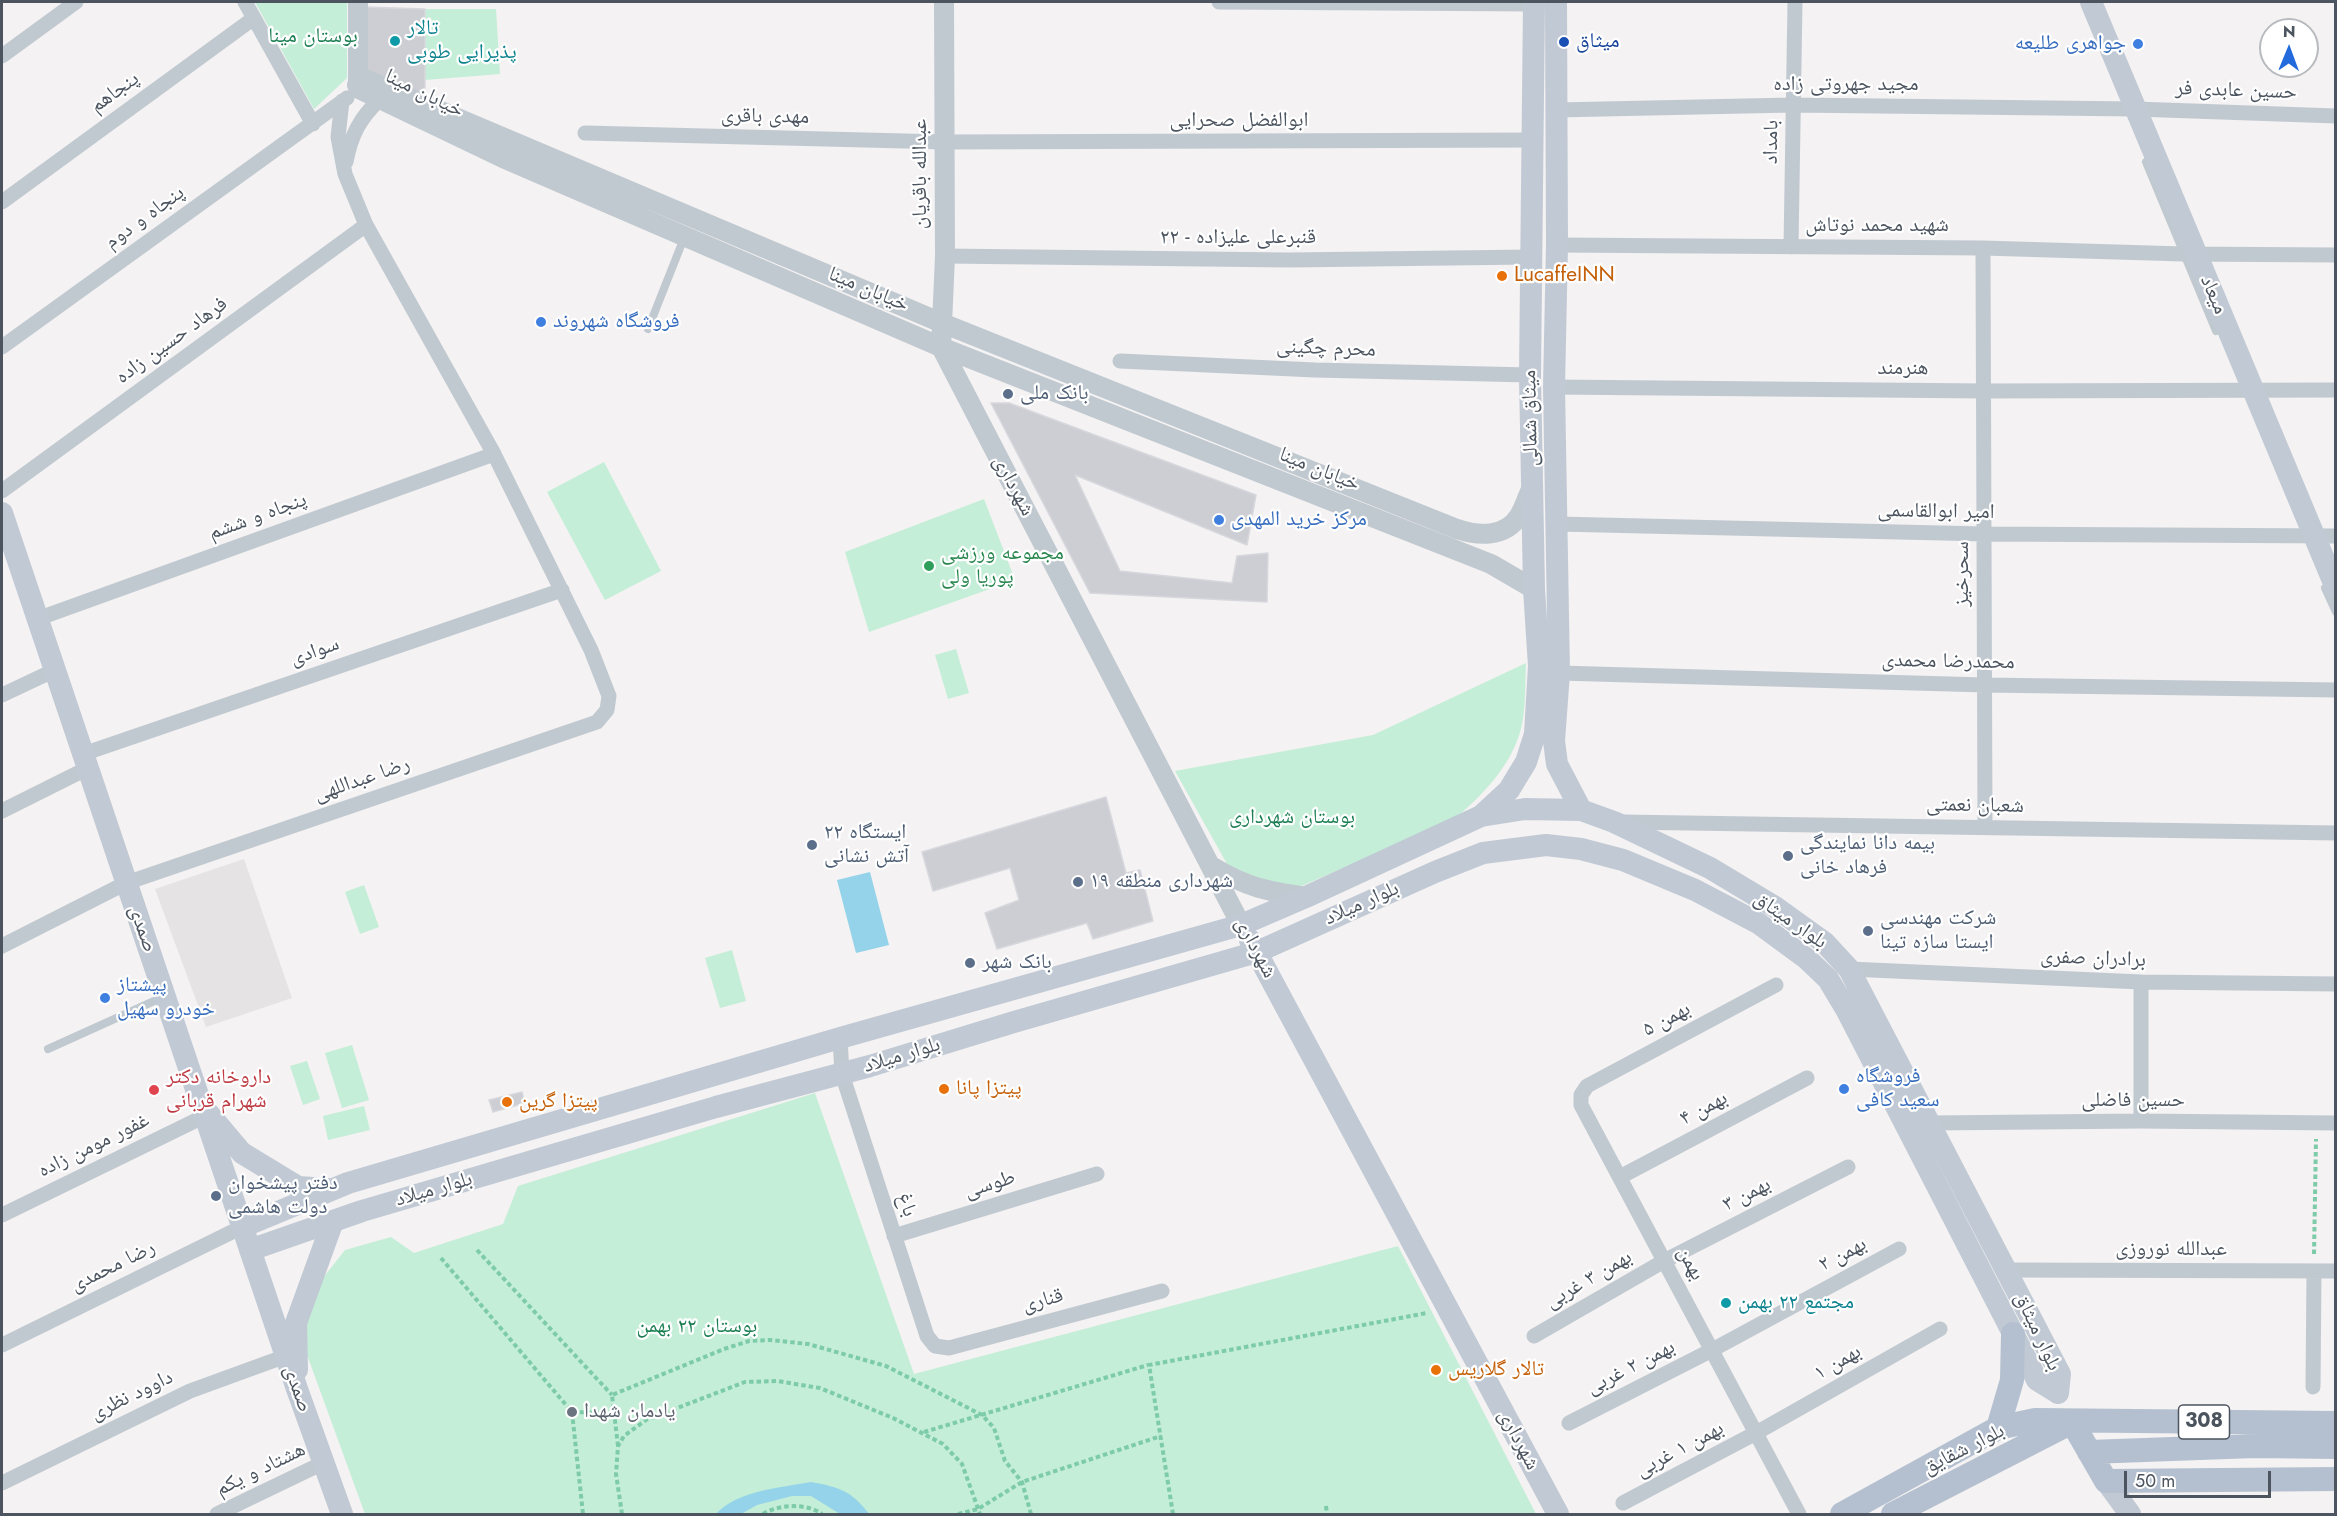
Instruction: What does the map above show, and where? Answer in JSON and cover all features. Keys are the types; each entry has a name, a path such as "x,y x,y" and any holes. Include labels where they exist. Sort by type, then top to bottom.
{"main road":[{"name":"میثاق شمالی","path":"1542,2 1556,110 1557,245 1554,387 1559,673 1554,741 1557,764 1581,810"},
{"name":"میثاق شمالی","path":"1481,816 1509,790 1526,762 1535,734 1539,666 1534,589 1530,375 1531,257 1533,140 1542,2"},
{"name":"میعاد","path":"2091,2 2127,109 2306,537 2329,584"},
{"name":"صمدی","path":"2,513 8,552 37,619 55,670 297,1389 342,1515"},
{"path":"1534,589 1558,590"},
{"name":"بلوار میثاق","path":"1481,816 1525,809 1581,810 1614,822 1710,868 1775,907 1825,943 1849,969 1931,1123 2060,1374 2058,1393 2037,1380 1846,1009 1828,979 1807,959 1758,923 1695,890 1623,860 1581,849 1546,845"},
{"name":"بلوار میلاد","path":"242,1227 329,1190 840,1038 1241,925 1481,816"},
{"name":"بلوار میلاد","path":"250,1250 362,1211 716,1107 842,1074 1257,952 1435,872 1483,853 1546,845"},
{"name":"شهرداری","path":"1241,925 1558,1515"},
{"path":"641,1099 649,1127"},
{"path":"203,1110 242,1153 298,1187 329,1190"},
{"path":"297,1389 296,1323 333,1221"},
{"path":"1998,1428 2012,1380 2013,1334"},
{"path":"2058,1393 2108,1485 2130,1515"},
{"name":"بلوار شقایق","path":"1842,1515 1998,1428 2035,1420 2072,1422"},
{"name":"بلوار شقایق","path":"1893,1515 2072,1422"},
{"name":"308","path":"2072,1422 2336,1423"},
{"name":"308","path":"2089,1452 2255,1446 2336,1447"},
{"path":"2108,1485 2336,1479"},
{"path":"2108,1485 2112,1515"}],"street":[{"path":"2,56 76,2"},
{"path":"245,2 313,124"},
{"path":"357,2 359,85"},
{"name":"عبدالله باقریان","path":"941,347 945,256 944,2"},
{"path":"1220,2 1542,2"},
{"name":"بامداد","path":"1791,247 1795,2"},
{"name":"پنجاهم","path":"2,202 254,18"},
{"name":"خیابان مینا","path":"1533,486 1519,518 1505,530 1474,535 942,323 361,79 359,85 380,99 503,158 684,237 941,347 1491,564 1534,589"},
{"name":"پنجاه و دوم","path":"2,347 313,124 359,85"},
{"path":"345,174 351,139 356,127 380,99"},
{"path":"342,101 338,137 345,174 366,225 494,454 562,590"},
{"name":"مجید جهروتی زاده","path":"1556,110 1793,105 2127,109"},
{"name":"حسین عابدی‌ فر","path":"2127,109 2336,116"},
{"name":"مهدی باقری","path":"585,133 945,142"},
{"name":"ابوالفضل صحرایی","path":"945,142 1533,140"},
{"name":"فرهاد حسین زاده","path":"2,491 366,225"},
{"name":"شهید محمد نوتاش","path":"1557,245 1983,248 2190,255 2336,255"},
{"name":"سحرخیز","path":"1983,248 1985,827"},
{"name":"قنبرعلی علیزاده - ۲۲","path":"945,256 1289,260 1531,257"},
{"name":"شهرداری","path":"941,347 1241,925"},
{"name":"محرم چگینی","path":"1120,361 1315,370 1530,375"},
{"name":"هنرمند","path":"1554,387 1984,391 2336,390"},
{"name":"پنجاه و ششم","path":"37,619 494,454"},
{"name":"امیر ابوالقاسمی","path":"1558,524 1984,534 2336,536"},
{"name":"رضا عبداللهی","path":"2,946 126,883 597,722 607,710 609,696 591,650 562,590"},
{"name":"سوادی","path":"2,811 85,761 562,590"},
{"path":"2,695 55,670"},
{"name":"محمدرضا محمدی","path":"1559,673 1984,685 2336,690"},
{"name":"شعبان نعمتی","path":"1614,822 2336,833"},
{"path":"1212,867 1257,889 1306,897"},
{"name":"برادران صفری","path":"1849,969 2141,982 2336,984"},
{"path":"2141,982 2141,1122"},
{"name":"بهمن ۵","path":"1581,1095 1587,1086 1776,985"},
{"name":"باغ","path":"840,1038 842,1074 927,1336 935,1346"},
{"name":"بهمن ۴","path":"1620,1177 1807,1078"},
{"name":"بهمن","path":"1581,1095 1581,1105 1799,1515"},
{"name":"غفور مومن زاده","path":"2,1215 203,1110"},
{"name":"حسین فاضلی","path":"1931,1123 2336,1123"},
{"name":"بهمن ۳","path":"1664,1261 1848,1167"},
{"name":"طوسی","path":"894,1236 1097,1174"},
{"name":"رضا محمدی","path":"2,1345 242,1227"},
{"name":"بهمن ۲","path":"1712,1350 1899,1249"},
{"name":"بهمن ۳ غربی","path":"1534,1336 1664,1261"},
{"name":"عبدالله نوروزی","path":"2007,1270 2336,1271"},
{"path":"2313,1387 2314,1271"},
{"name":"قناری","path":"935,1346 949,1348 1162,1292"},
{"name":"بهمن ۱","path":"1756,1433 1940,1329"},
{"name":"بهمن ۲ غربی","path":"1569,1423 1712,1350"},
{"name":"داوود نظری","path":"2,1483 190,1391 286,1356"},
{"name":"بهمن ۱ غربی","path":"1623,1503 1756,1433"},
{"name":"هشتاد و یکم","path":"217,1515 323,1463"}],"lane":[{"path":"2083,2 2108,66"},
{"path":"2141,150 2190,255 2219,337"},
{"path":"648,329 684,237"},
{"path":"2329,584 2336,612"},
{"path":"48,1049 165,997"}],"path":[{"path":"2314,1271 2316,1123"},
{"path":"477,1250 612,1395 618,1446 616,1474 622,1515"},
{"path":"441,1258 572,1412 583,1515"},
{"path":"1173,1515 1149,1365 1448,1309"},
{"path":"612,1395 749,1341 770,1340 808,1344 886,1366 982,1415 994,1428 1005,1461 1022,1482 1032,1515"},
{"path":"923,1432 1148,1365"},
{"path":"618,1446 624,1436 646,1420 745,1382 777,1381 820,1388 923,1432 943,1444 962,1464 979,1512"},
{"path":"572,1412 614,1413"},
{"path":"958,1515 979,1512 1022,1482 1161,1436"},
{"path":"763,1515 770,1510 798,1505 822,1515"},
{"path":"1326,1506 1327,1515"}],"shaded area":[{"path":"244,859 292,998 206,1027 155,889"}],"green space":[{"name":"بوستان مینا","path":"255,2 347,2 347,78 314,109"},
{"path":"425,9 496,9 500,74 425,80"},
{"path":"604,462 661,571 605,600 547,492"},
{"name":"مجموعه ورزشی پوریا ولی","path":"984,499 1015,580 869,632 845,552"},
{"path":"956,649 969,693 948,699 935,655"},
{"name":"بوستان شهرداری","path":"1526,663 1524,709 1518,739 1495,779 1474,802 1451,822 1299,887 1261,881 1227,864 1175,771 1373,735"},
{"path":"364,885 379,927 360,934 345,892"},
{"path":"732,950 746,1001 720,1008 705,958"},
{"path":"352,1045 369,1100 342,1108 325,1053"},
{"path":"307,1061 320,1099 303,1105 290,1066"},
{"name":"بوستان ۲۲ بهمن","path":"815,1093 914,1374 1398,1246 1536,1514 365,1514 306,1352 305,1317 319,1283 345,1250 391,1237 414,1253 503,1224 518,1186"},
{"path":"364,1106 370,1130 328,1140 323,1116"}],"water":[{"path":"870,872 889,945 856,953 837,880"},
{"path":"811,1482 844,1491 857,1500 869,1514 840,1514 811,1496 792,1496 757,1505 741,1514 716,1514 725,1506 748,1495 773,1488"}],"building":[{"name":"تالار پذیرایی طوبی","path":"365,7 425,9 425,97 366,72"},
{"name":"مرکز خرید المهدی","path":"991,403 1009,403 1256,495 1247,545 1075,475 1120,571 1232,583 1237,556 1268,553 1267,602 1090,593"},
{"name":"شهرداری منطقه ۱۹","path":"1106,797 1126,873 1140,870 1153,921 1093,939 1087,923 997,949 985,913 1019,900 1010,868 933,891 922,852"},
{"name":"پیتزا گرین","path":"522,1092 525,1103 493,1112 489,1100"}],"place":[{"name":"تالار پذیرایی طوبی","path":"395,41"},
{"name":"میثاق","path":"1564,42"},
{"name":"جواهری طلیعه","path":"2138,44"},
{"name":"LucaffeINN","path":"1502,276"},
{"name":"فروشگاه شهروند","path":"541,322"},
{"name":"بانک ملی","path":"1008,394"},
{"name":"مرکز خرید المهدی","path":"1219,520"},
{"name":"مجموعه ورزشی پوریا ولی","path":"929,566"},
{"name":"ایستگاه ۲۲ آتش نشانی","path":"812,845"},
{"name":"بیمه دانا نمایندگی فرهاد خانی","path":"1788,856"},
{"name":"شهرداری منطقه ۱۹","path":"1078,882"},
{"name":"شرکت مهندسی ایستا سازه تینا","path":"1868,931"},
{"name":"بانک شهر","path":"970,963"},
{"name":"پیشتاز خودرو سهیل","path":"105,998"},
{"name":"پیتزا پانا","path":"944,1089"},
{"name":"فروشگاه سعید کافی","path":"1844,1089"},
{"name":"داروخانه دکتر شهرام قربانی","path":"154,1090"},
{"name":"پیتزا گرین","path":"507,1102"},
{"name":"دفتر پیشخوان دولت هاشمی","path":"216,1196"},
{"name":"مجتمع ۲۲ بهمن","path":"1726,1303"},
{"name":"تالار گلاریس","path":"1436,1370"},
{"name":"یادمان شهدا","path":"572,1412"}]}
